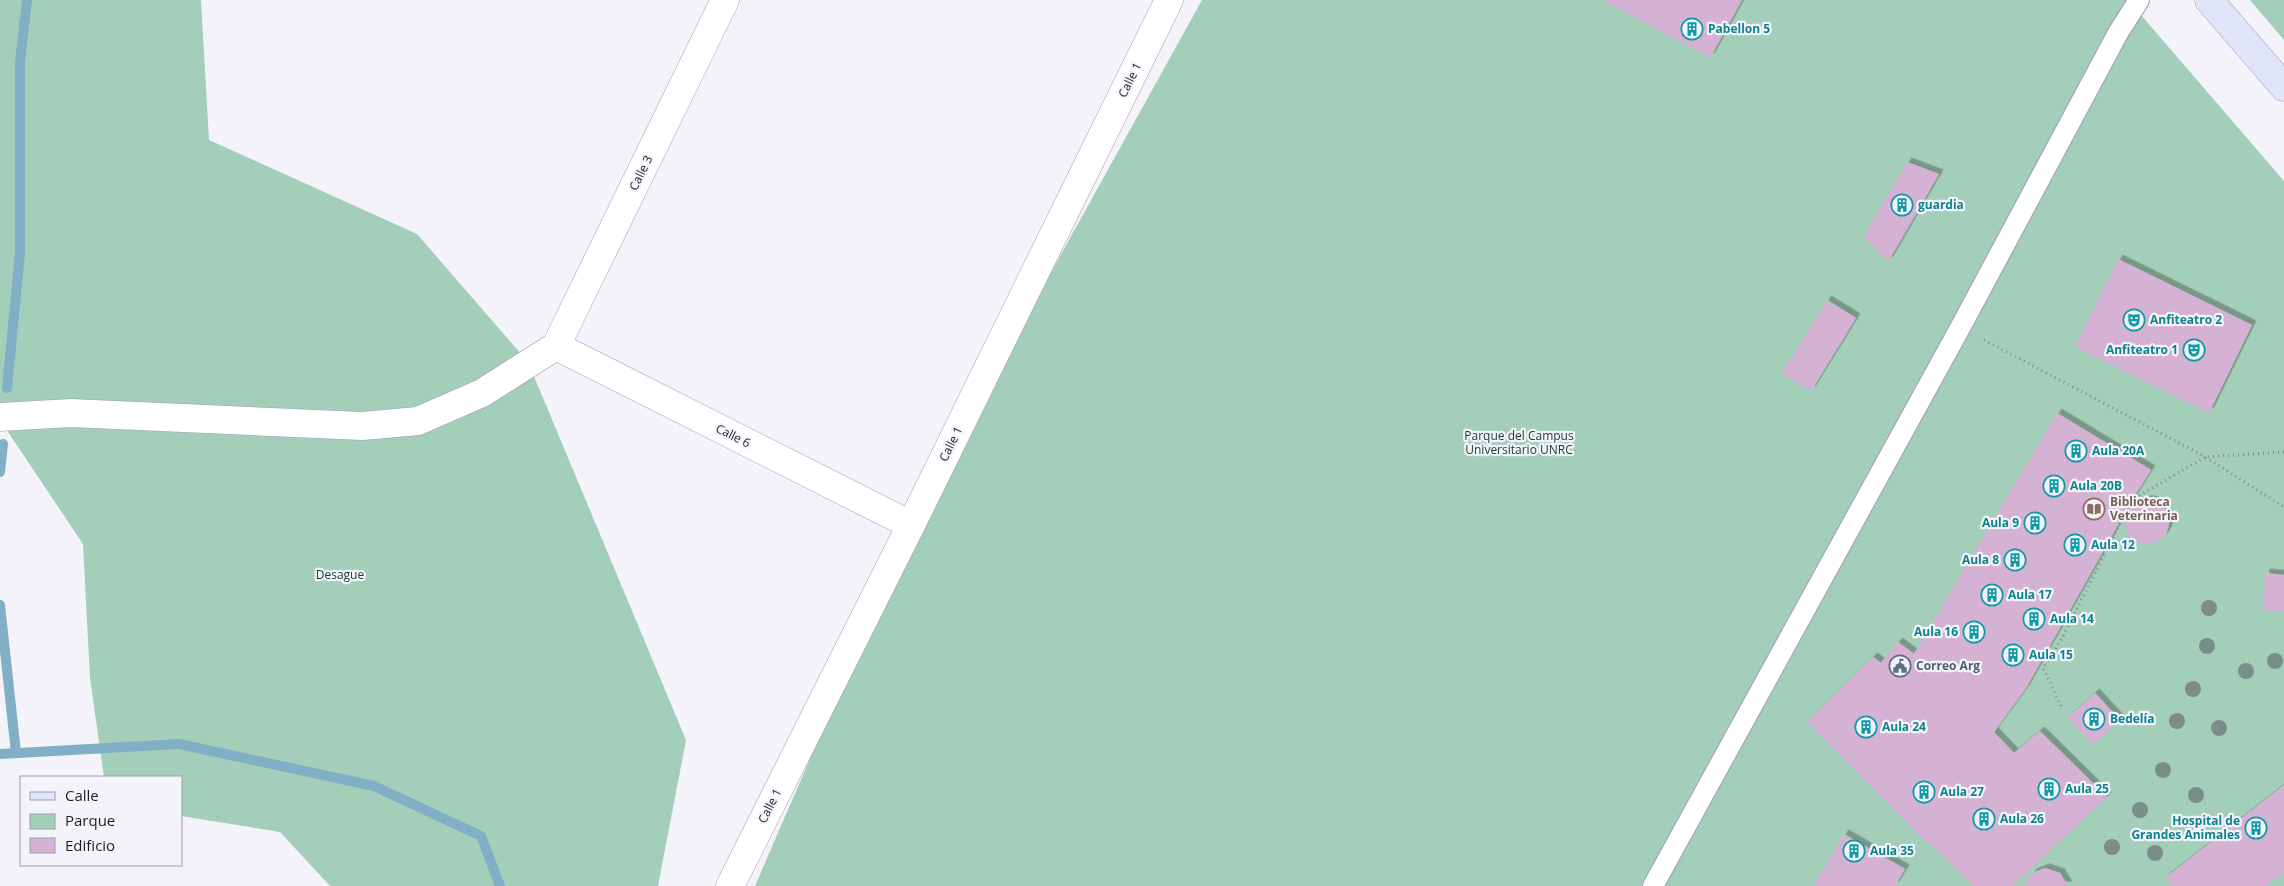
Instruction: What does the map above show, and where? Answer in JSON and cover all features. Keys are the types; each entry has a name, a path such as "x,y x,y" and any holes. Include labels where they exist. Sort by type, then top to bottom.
{"main road":[{"path":"2209,0 2284,86"}],"street":[{"name":"Calle 3","path":"556,346 725,0"},
{"name":"Calle 1","path":"730,886 911,526 1169,0"},
{"path":"0,417 71,414 362,426 418,421 482,393 556,346"},
{"name":"Calle 6","path":"556,346 911,526"}],"lane":[{"path":"1653,886 1960,328 2114,41 2140,0"}],"path":[{"path":"1960,328 2205,457 2284,507"},
{"path":"2061,706 2043,668 2066,630 2125,514 2137,497 2205,457 2284,452"}],"green space":[{"name":"Desague","path":"0,0 201,0 209,140 417,234 528,362 686,740 658,886 330,886 280,832 182,816 182,776 104,776 90,678 83,544 0,420"},
{"name":"Parque del Campus Universitario UNRC","path":"1202,0 2128,0 2284,181 2284,886 755,886 911,525"},
{"path":"2250,0 2284,0 2284,40"}],"building":[{"name":"Pabellon 5","path":"1603,0 1742,0 1710,58"},
{"name":"guardia","path":"1907,162 1939,174 1888,262 1864,236"},
{"path":"2118,259 2252,325 2209,413 2075,347"},
{"path":"1827,300 1856,318 1811,391 1782,373"},
{"path":"2057,413 2151,470 2132,500 2026,688 1994,732 2014,753 2040,731 2107,797 2012,886 1973,886 1927,843 1807,722 1873,657 1881,663 1898,642 1914,654"},
{"path":"2151,500 2163,506 2168,513 2168,531 2163,538 2156,543 2143,544 2135,541 2128,534 2125,518 2128,510 2135,503"},
{"path":"2265,573 2284,575 2284,612 2263,610"},
{"name":"Bedelía","path":"2095,693 2120,720 2093,745 2067,718"},
{"name":"Hospital de Grandes Animales","path":"2284,785 2284,872 2266,886 2172,886 2165,878"},
{"name":"Aula 35","path":"1844,834 1905,869 1895,886 1814,886"},
{"path":"2045,868 2060,873 2068,886 2024,886 2032,873"}],"waterway":[{"path":"7,388 20,253 20,62 27,0"},
{"path":"0,472 3,444"},
{"path":"0,605 16,753"},
{"path":"0,754 179,744 374,786 481,836 500,886"}],"place":[{"name":"Pabellon 5","path":"1692,29"},
{"name":"guardia","path":"1902,205"},
{"name":"Anfiteatro 2","path":"2134,320"},
{"name":"Anfiteatro 1","path":"2194,350"},
{"name":"Aula 20A","path":"2076,451"},
{"name":"Aula 20B","path":"2054,486"},
{"name":"Biblioteca Veterinaria","path":"2094,509"},
{"name":"Aula 9","path":"2035,523"},
{"name":"Aula 12","path":"2075,545"},
{"name":"Aula 8","path":"2015,560"},
{"name":"Aula 17","path":"1992,595"},
{"name":"Aula 14","path":"2034,619"},
{"name":"Aula 16","path":"1974,632"},
{"name":"Aula 15","path":"2013,655"},
{"name":"Correo Arg","path":"1900,666"},
{"name":"Bedelía","path":"2094,719"},
{"name":"Aula 24","path":"1866,727"},
{"name":"Aula 25","path":"2049,789"},
{"name":"Aula 27","path":"1924,792"},
{"name":"Aula 26","path":"1984,819"},
{"name":"Hospital de Grandes Animales","path":"2256,828"},
{"name":"Aula 35","path":"1854,851"}]}
